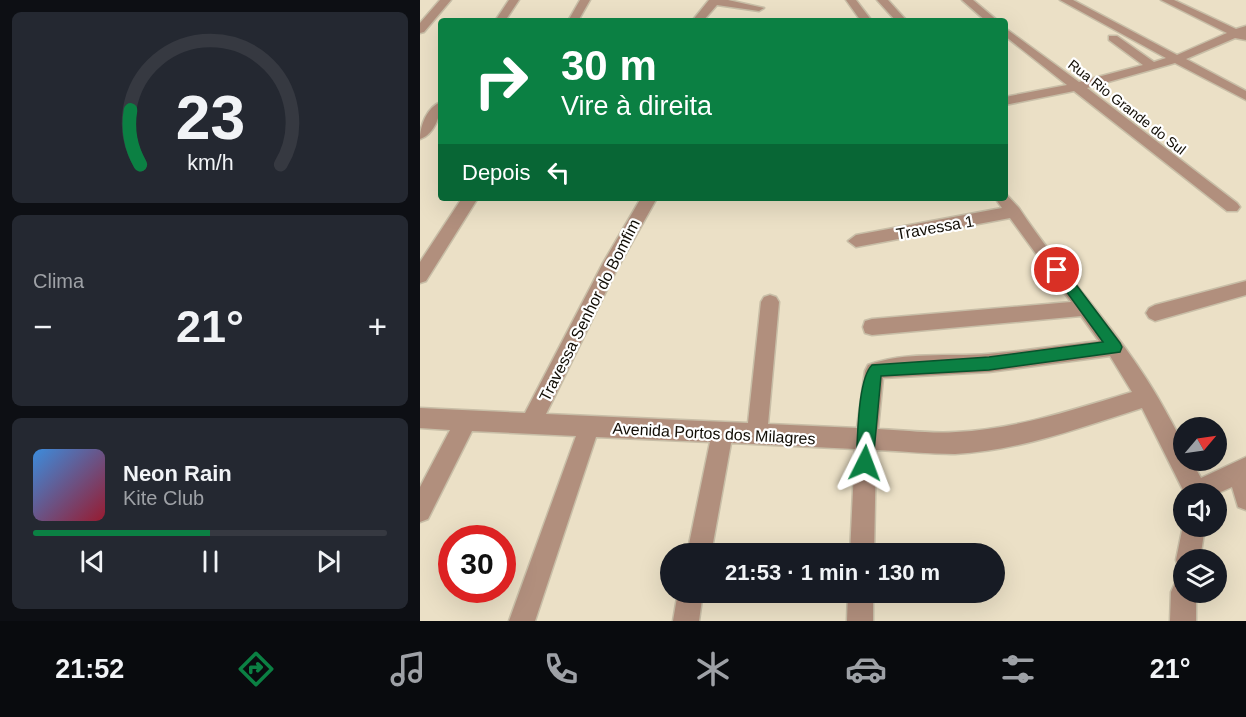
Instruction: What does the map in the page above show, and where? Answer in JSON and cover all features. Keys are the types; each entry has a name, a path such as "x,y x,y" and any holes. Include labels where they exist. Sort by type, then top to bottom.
{"street":[{"path":"420,30 446,0"},
{"path":"502,18 514,0"},
{"path":"575,18 585,0"},
{"path":"699,18 714,0 759,8"},
{"path":"748,18 768,0"},
{"path":"851,0 865,18"},
{"path":"882,0 899,18"},
{"path":"967,0 989,18"},
{"path":"1065,0 1174,60 1246,96"},
{"path":"1166,0 1242,34"},
{"path":"1078,7 1099,28 1152,66"},
{"name":"Rua Rio Grande do Sul","path":"1008,33 1232,207"},
{"path":"1008,100 1076,87 1174,60 1242,34"},
{"path":"420,110 437,115 420,135"},
{"path":"420,276 468,201"},
{"name":"Travessa Senhor do Bomfim","path":"531,423 609,268 647,201"},
{"path":"1009,205 1115,347 1147,397 1192,483"},
{"name":"Travessa 1","path":"856,241 1009,205"},
{"path":"1155,313 1246,288"},
{"path":"757,435 770,302"},
{"path":"872,327 1086,308"},
{"path":"862,543 866,441 873,374 878,369 989,363 1115,347"},
{"name":"Avenida Portos dos Milagres","path":"420,418 866,441 954,443 999,439 1045,428 1147,397"},
{"path":"420,511 466,420"},
{"path":"522,621 589,427"},
{"path":"701,543 722,434"},
{"path":"1216,483 1243,469 1246,499"},
{"path":"686,621 689,603"},
{"path":"860,621 861,603"},
{"path":"1183,621 1184,603"}],"route":[{"path":"865,463 871,388 873,374 878,369 989,363 1115,347 1057,270"}]}
